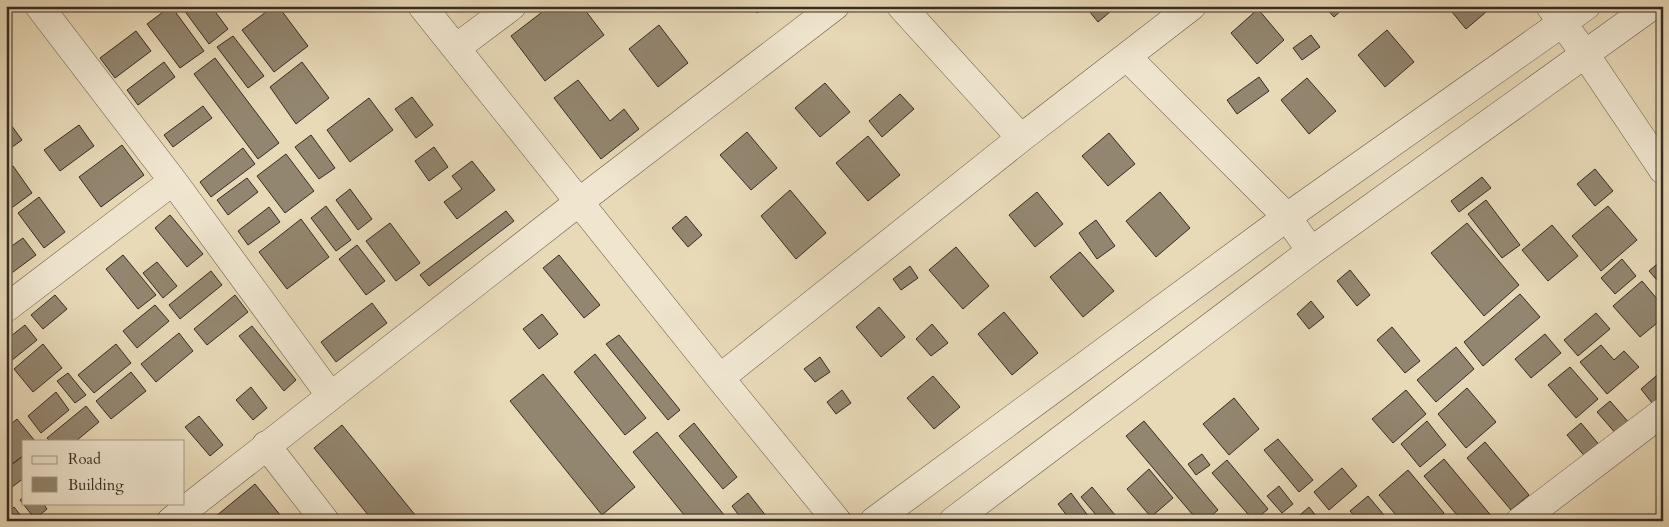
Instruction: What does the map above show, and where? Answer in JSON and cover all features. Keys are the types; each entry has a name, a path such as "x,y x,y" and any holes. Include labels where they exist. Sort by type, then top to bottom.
{"street":[{"path":"38,6 174,181 330,395"},
{"path":"422,6 837,521"},
{"path":"456,48 512,6"},
{"path":"171,521 330,395 835,6"},
{"path":"900,6 1021,138"},
{"path":"720,378 1021,138 1192,6"},
{"path":"874,521 1556,15 1586,6"},
{"path":"953,521 1311,251 1652,6"},
{"path":"1556,15 1585,54 1663,170"},
{"path":"1127,57 1287,216 1311,251"},
{"path":"6,308 174,181"},
{"path":"1529,518 1663,412"},
{"path":"266,445 325,521"}],"building":[{"path":"58,6 70,6 62,12"},
{"path":"171,6 204,51 180,68 147,24"},
{"path":"181,6 211,6 228,29 209,44"},
{"path":"274,6 278,6 308,46 274,72 242,30"},
{"path":"550,6 582,6 604,35 545,81 511,36"},
{"path":"752,6 766,6 757,13"},
{"path":"1085,6 1117,6 1098,22"},
{"path":"1324,6 1346,6 1334,17"},
{"path":"1447,6 1491,6 1492,7 1466,29"},
{"path":"1258,9 1284,40 1257,64 1231,33"},
{"path":"659,25 688,63 658,87 629,49"},
{"path":"1387,30 1414,62 1385,87 1358,55"},
{"path":"136,31 151,51 115,78 100,58"},
{"path":"1311,35 1320,47 1302,60 1293,48"},
{"path":"233,36 264,76 248,88 217,47"},
{"path":"215,58 279,143 258,159 194,74"},
{"path":"164,62 175,77 138,105 127,90"},
{"path":"302,62 329,98 296,124 270,87"},
{"path":"1259,77 1269,91 1237,114 1227,100"},
{"path":"1307,78 1336,111 1309,134 1281,100"},
{"path":"578,80 610,121 624,109 639,129 601,159 554,98"},
{"path":"825,83 850,112 820,137 795,108"},
{"path":"900,94 914,109 882,137 869,121"},
{"path":"412,97 433,125 416,138 395,109"},
{"path":"369,98 393,130 350,162 327,130"},
{"path":"203,106 212,118 173,147 164,135"},
{"path":"6,118 22,140 8,150 6,148"},
{"path":"79,125 94,146 60,171 44,150"},
{"path":"747,132 777,168 751,190 720,155"},
{"path":"1109,133 1135,164 1108,186 1082,156"},
{"path":"311,135 335,168 319,179 295,147"},
{"path":"868,136 900,175 868,201 836,163"},
{"path":"122,145 144,175 101,207 79,177"},
{"path":"434,147 448,167 429,181 415,161"},
{"path":"243,148 255,164 211,197 200,182"},
{"path":"286,154 314,191 285,213 257,176"},
{"path":"472,161 495,190 457,219 444,202 462,189 452,176"},
{"path":"13,166 32,193 6,212 6,170"},
{"path":"1595,169 1613,191 1595,206 1577,184"},
{"path":"1482,177 1491,188 1459,212 1451,201"},
{"path":"247,178 258,192 228,215 217,200"},
{"path":"350,189 372,219 358,230 336,200"},
{"path":"790,190 826,233 796,259 761,216"},
{"path":"1037,192 1063,224 1035,247 1009,215"},
{"path":"1160,192 1190,228 1156,257 1126,221"},
{"path":"39,197 65,232 44,248 18,213"},
{"path":"1486,200 1520,245 1502,258 1468,214"},
{"path":"326,206 351,240 336,251 311,218"},
{"path":"1608,206 1637,240 1601,271 1572,236"},
{"path":"269,207 280,222 248,245 238,231"},
{"path":"506,211 514,221 429,286 420,275"},
{"path":"170,215 203,254 187,267 155,228"},
{"path":"686,216 702,235 688,247 672,228"},
{"path":"301,219 329,257 287,289 259,252"},
{"path":"1096,220 1115,246 1097,259 1079,233"},
{"path":"390,223 420,263 396,281 366,241"},
{"path":"1467,223 1519,285 1484,316 1431,253"},
{"path":"1552,225 1578,256 1548,281 1522,250"},
{"path":"23,238 36,255 9,275 6,272 6,250"},
{"path":"357,245 385,281 366,295 339,259"},
{"path":"956,247 989,286 963,309 929,270"},
{"path":"1080,252 1114,291 1083,317 1050,277"},
{"path":"123,255 156,295 138,309 106,269"},
{"path":"559,255 600,305 584,318 543,268"},
{"path":"1622,259 1636,276 1615,294 1601,278"},
{"path":"1663,259 1663,287 1649,271"},
{"path":"157,262 177,286 163,298 143,273"},
{"path":"910,266 918,278 901,290 893,279"},
{"path":"1350,270 1370,295 1357,306 1337,281"},
{"path":"211,271 222,285 180,319 169,305"},
{"path":"1642,281 1663,306 1663,318 1640,337 1613,306"},
{"path":"1520,294 1540,317 1483,366 1464,342"},
{"path":"55,295 67,309 43,329 31,315"},
{"path":"235,295 248,312 207,345 194,329"},
{"path":"1311,301 1324,317 1309,329 1297,314"},
{"path":"372,303 387,323 336,362 321,342"},
{"path":"155,305 169,321 137,348 123,331"},
{"path":"879,307 905,337 881,357 856,327"},
{"path":"1004,312 1038,353 1012,375 978,334"},
{"path":"1596,313 1610,329 1578,356 1564,340"},
{"path":"542,314 558,334 539,349 523,329"},
{"path":"932,324 948,343 931,356 916,339"},
{"path":"25,325 37,340 6,365 6,340"},
{"path":"252,326 296,380 284,391 239,336"},
{"path":"1392,327 1420,361 1405,373 1377,340"},
{"path":"179,333 193,351 156,382 141,364"},
{"path":"1545,334 1561,353 1531,378 1515,359"},
{"path":"619,335 680,410 668,420 606,344"},
{"path":"43,344 62,368 33,392 14,369"},
{"path":"116,344 131,363 94,393 78,375"},
{"path":"1601,345 1614,360 1624,351 1639,367 1607,394 1580,362"},
{"path":"1456,347 1474,369 1436,402 1417,380"},
{"path":"595,354 646,418 625,435 574,372"},
{"path":"820,357 830,372 815,382 804,369"},
{"path":"1570,367 1598,399 1576,418 1548,385"},
{"path":"1663,370 1663,402 1656,408 1641,389"},
{"path":"131,372 146,391 111,419 96,401"},
{"path":"68,373 86,395 75,403 57,381"},
{"path":"543,374 635,487 602,515 510,401"},
{"path":"933,376 960,407 934,429 907,398"},
{"path":"251,387 267,408 253,420 236,400"},
{"path":"1467,388 1496,422 1466,448 1438,414"},
{"path":"842,390 851,403 836,414 827,402"},
{"path":"1406,390 1426,414 1393,443 1372,419"},
{"path":"56,392 69,410 41,433 28,416"},
{"path":"1234,398 1259,429 1229,455 1203,424"},
{"path":"1610,401 1631,425 1618,436 1597,412"},
{"path":"86,406 99,422 77,440 49,440 47,438"},
{"path":"199,416 223,445 210,456 185,427"},
{"path":"17,419 34,440 22,440 22,457 6,469 6,428"},
{"path":"1144,421 1218,510 1205,521 1198,521 1126,436"},
{"path":"1427,421 1446,445 1420,467 1401,444"},
{"path":"694,423 737,477 723,489 679,436"},
{"path":"1581,423 1601,447 1587,459 1567,435"},
{"path":"342,425 420,521 373,521 314,448"},
{"path":"657,432 729,521 689,521 633,452"},
{"path":"1278,439 1313,480 1299,492 1264,450"},
{"path":"1485,442 1529,495 1511,510 1467,458"},
{"path":"1202,454 1210,465 1196,475 1188,464"},
{"path":"22,457 22,480 12,487 6,479 6,469"},
{"path":"1444,459 1493,518 1490,521 1462,521 1424,476"},
{"path":"1227,460 1268,509 1254,521 1212,473"},
{"path":"1342,468 1357,486 1329,510 1314,492"},
{"path":"1149,469 1173,498 1151,517 1127,489"},
{"path":"1408,470 1444,513 1435,521 1401,521 1379,495"},
{"path":"255,484 285,521 210,521"},
{"path":"1279,486 1293,504 1282,513 1267,496"},
{"path":"1092,487 1120,521 1101,521 1081,497"},
{"path":"748,493 770,521 743,521 732,506"},
{"path":"1071,493 1092,521 1071,521 1058,504"},
{"path":"1368,496 1389,521 1359,521 1350,511"},
{"path":"23,504 44,504 47,509 35,519"},
{"path":"14,507 25,521 6,521 6,514"},
{"path":"1309,507 1320,521 1293,521"},
{"path":"1183,515 1188,521 1176,521"}]}
